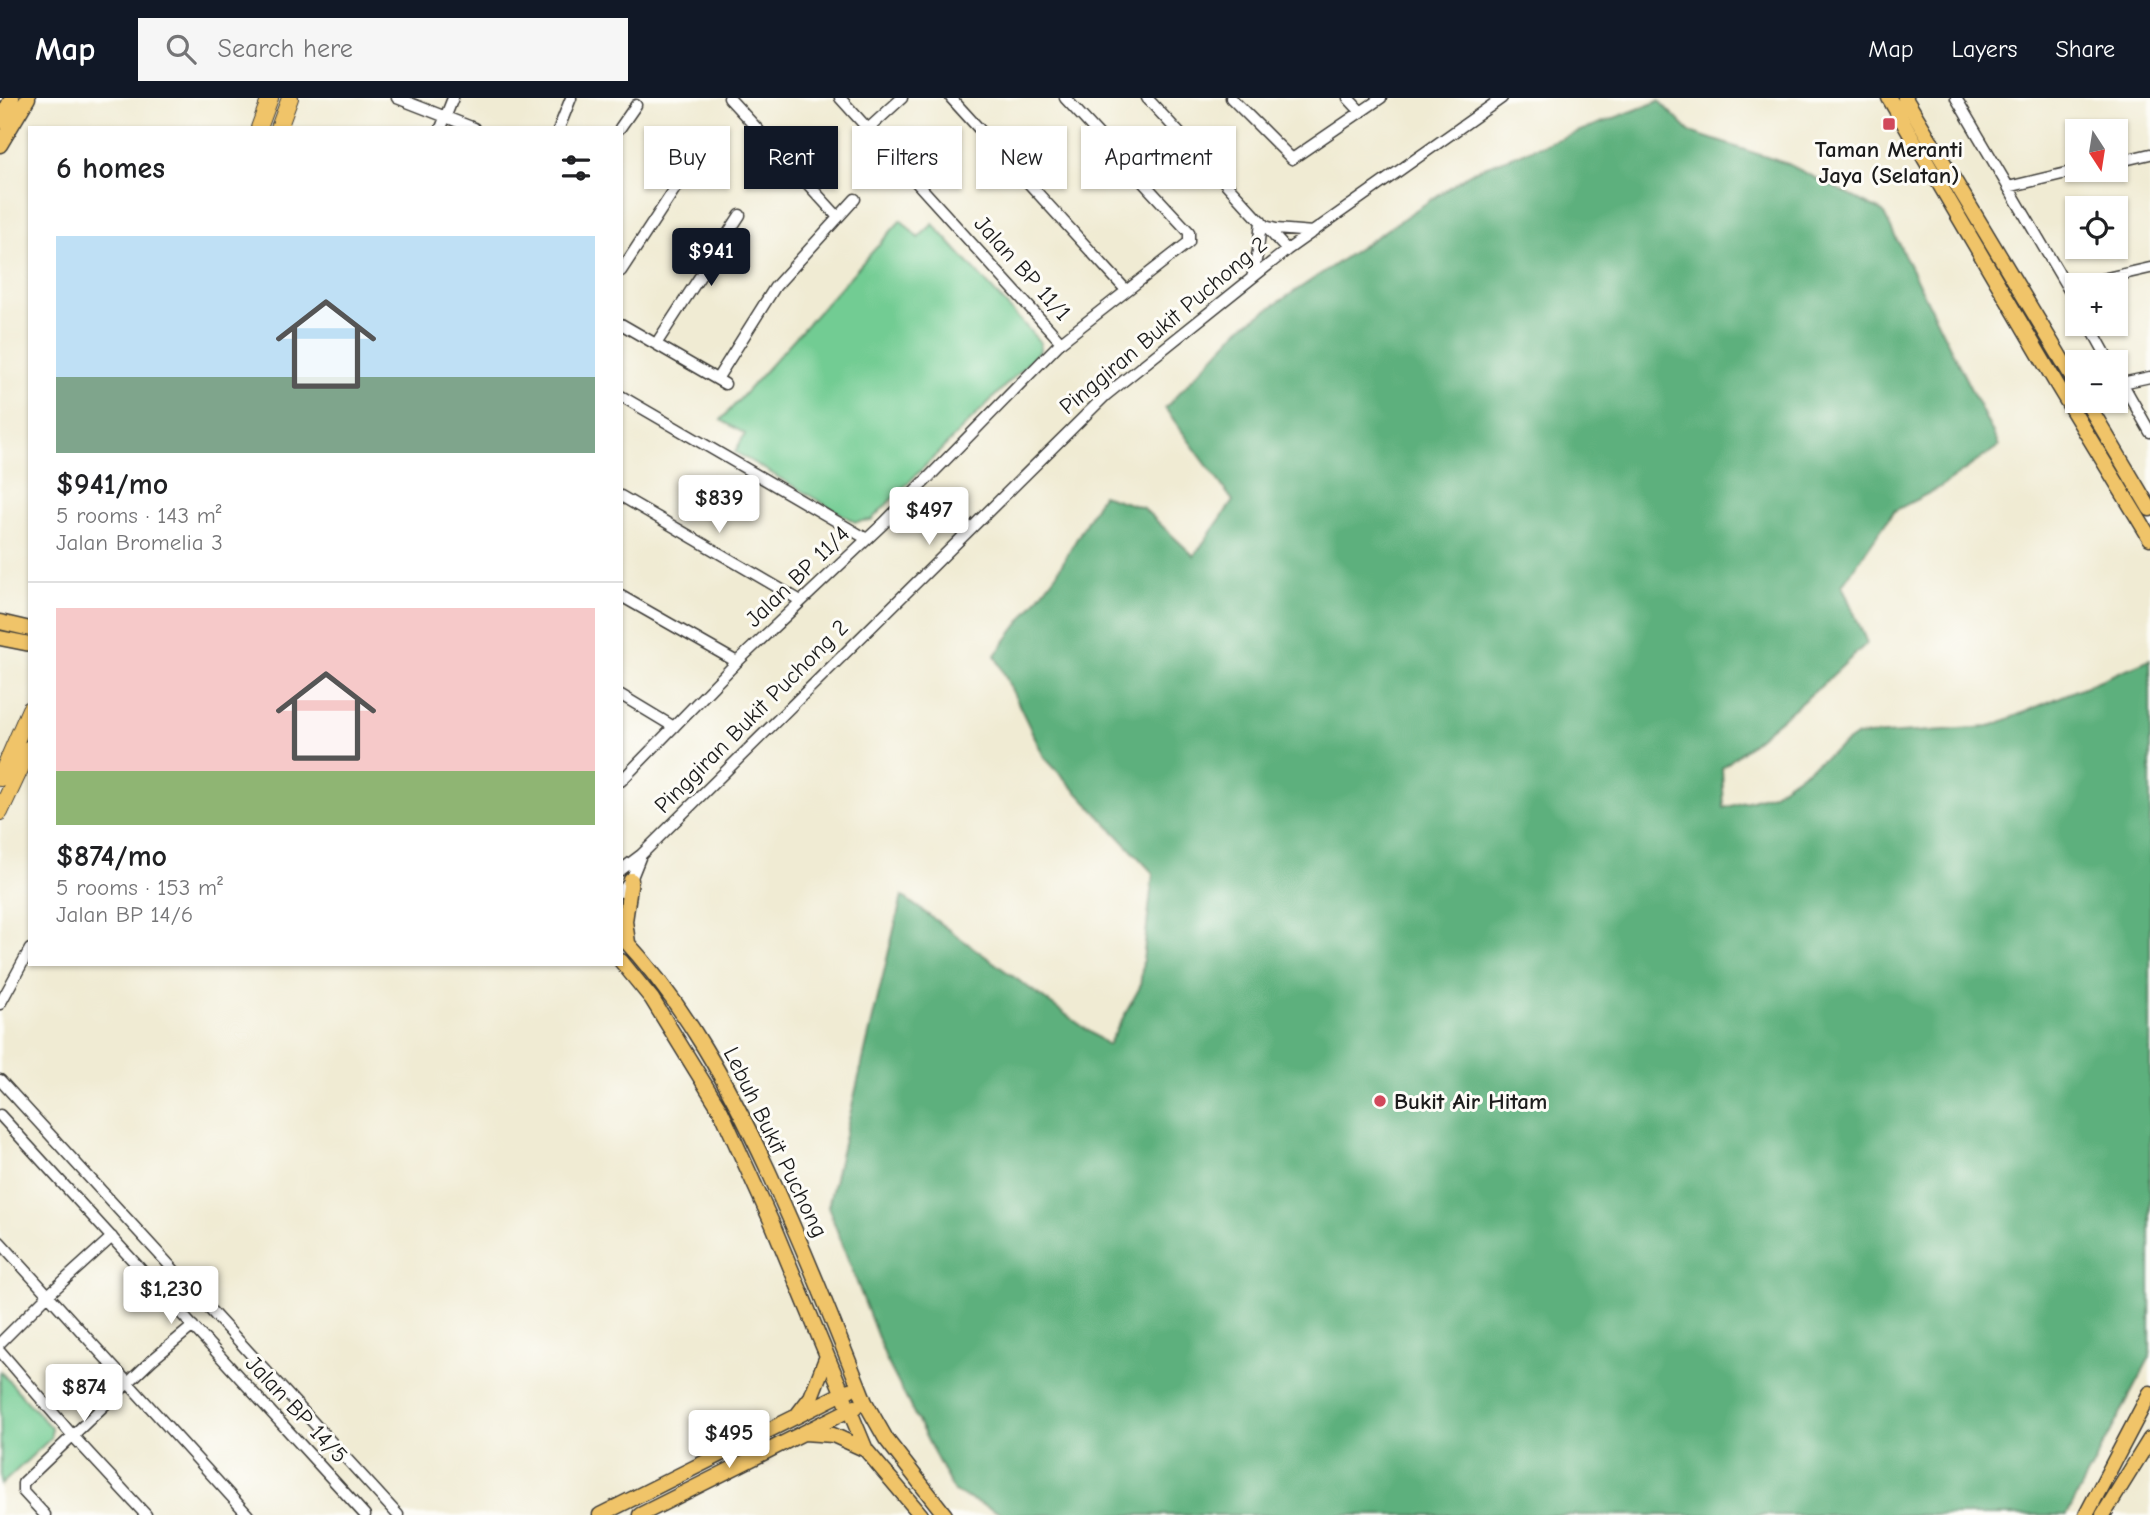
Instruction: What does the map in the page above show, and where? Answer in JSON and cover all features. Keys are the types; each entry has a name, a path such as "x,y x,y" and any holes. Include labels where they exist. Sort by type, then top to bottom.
{"highway":[{"path":"260,126 270,98"},
{"path":"280,126 290,98"},
{"path":"0,778 28,714"},
{"path":"0,812 28,752"}],"main road":[{"path":"0,121 12,98"},
{"path":"0,145 28,98"},
{"path":"1889,98 2150,538"},
{"path":"1905,98 2065,366"},
{"path":"2093,413 2150,509"},
{"path":"0,622 28,629"},
{"path":"0,638 28,644"},
{"path":"625,939 626,875"},
{"name":"Lebuh Bukit Puchong","path":"625,939 666,987 735,1100 814,1274 865,1402"},
{"name":"Lebuh Bukit Puchong","path":"623,963 652,999 721,1111 772,1223 849,1410"},
{"path":"794,1418 811,1397 827,1356"},
{"path":"600,1515 629,1508 859,1385"},
{"path":"2086,1515 2150,1393"},
{"path":"640,1515 865,1402 886,1439 945,1515"},
{"path":"849,1410 866,1450 921,1515"},
{"path":"802,1433 833,1435 866,1450"},
{"path":"2103,1515 2150,1439"}],"street":[{"path":"397,98 444,122 464,126"},
{"path":"444,122 453,98"},
{"path":"560,126 571,98"},
{"path":"729,98 838,217"},
{"name":"Jalan BP 11/1","path":"840,98 865,126"},
{"path":"871,126 902,98"},
{"path":"951,98 1126,290"},
{"name":"Jalan BP 11/4","path":"623,779 737,662 867,539 1061,342 1189,242 1189,232 1065,98"},
{"path":"1147,98 1287,250"},
{"path":"1231,98 1292,159 1381,98"},
{"path":"1348,98 1361,112"},
{"name":"Pinggiran Bukit Puchong 2","path":"626,875 641,855 1106,395 1287,250 1502,98"},
{"path":"1956,98 2065,284"},
{"path":"621,126 636,105"},
{"path":"2128,159 2150,154"},
{"path":"2008,187 2065,173"},
{"path":"623,268 675,189"},
{"name":"Jalan BP 11/1","path":"922,189 1061,342"},
{"path":"623,325 721,382 775,287 855,199"},
{"path":"656,344 740,215"},
{"path":"1263,223 1276,229 1313,232"},
{"path":"1252,278 1263,223"},
{"path":"2128,273 2150,268"},
{"path":"2128,382 2150,377"},
{"path":"2128,394 2150,432"},
{"path":"623,397 867,539"},
{"path":"623,497 801,601"},
{"path":"623,597 737,662"},
{"path":"623,696 674,727"},
{"path":"0,1004 28,953"},
{"path":"0,1080 398,1515"},
{"name":"Jalan BP 14/5","path":"0,1115 365,1515"},
{"path":"0,1343 112,1237"},
{"path":"0,1242 248,1515"},
{"path":"45,1515 23,1491 23,1483 128,1382 192,1326"},
{"path":"0,1351 146,1515"},
{"path":"296,1438 314,1423"}],"green space":[{"path":"1659,101 1690,132 1788,164 1883,212 1999,446 1939,488 1894,511 1842,585 1867,643 1820,687 1722,768 1724,808 1772,794 1856,736 1989,727 2150,659 2150,1357 2067,1515 1005,1515 954,1492 887,1361 828,1207 902,896 1108,1045 1140,987 1153,873 1044,757 995,655 1057,573 1102,495 1143,508 1194,556 1233,501 1165,408 1240,328 1474,171"},
{"path":"901,220 918,238 933,224 1040,342 1040,351 871,520 855,522 735,452 745,434 721,420"},
{"path":"0,1371 51,1428 51,1438 1,1485"}],"place":[{"name":"Taman Meranti Jaya (Selatan)","path":"1889,124"},
{"name":"Bukit Air Hitam","path":"1380,1101"}]}
